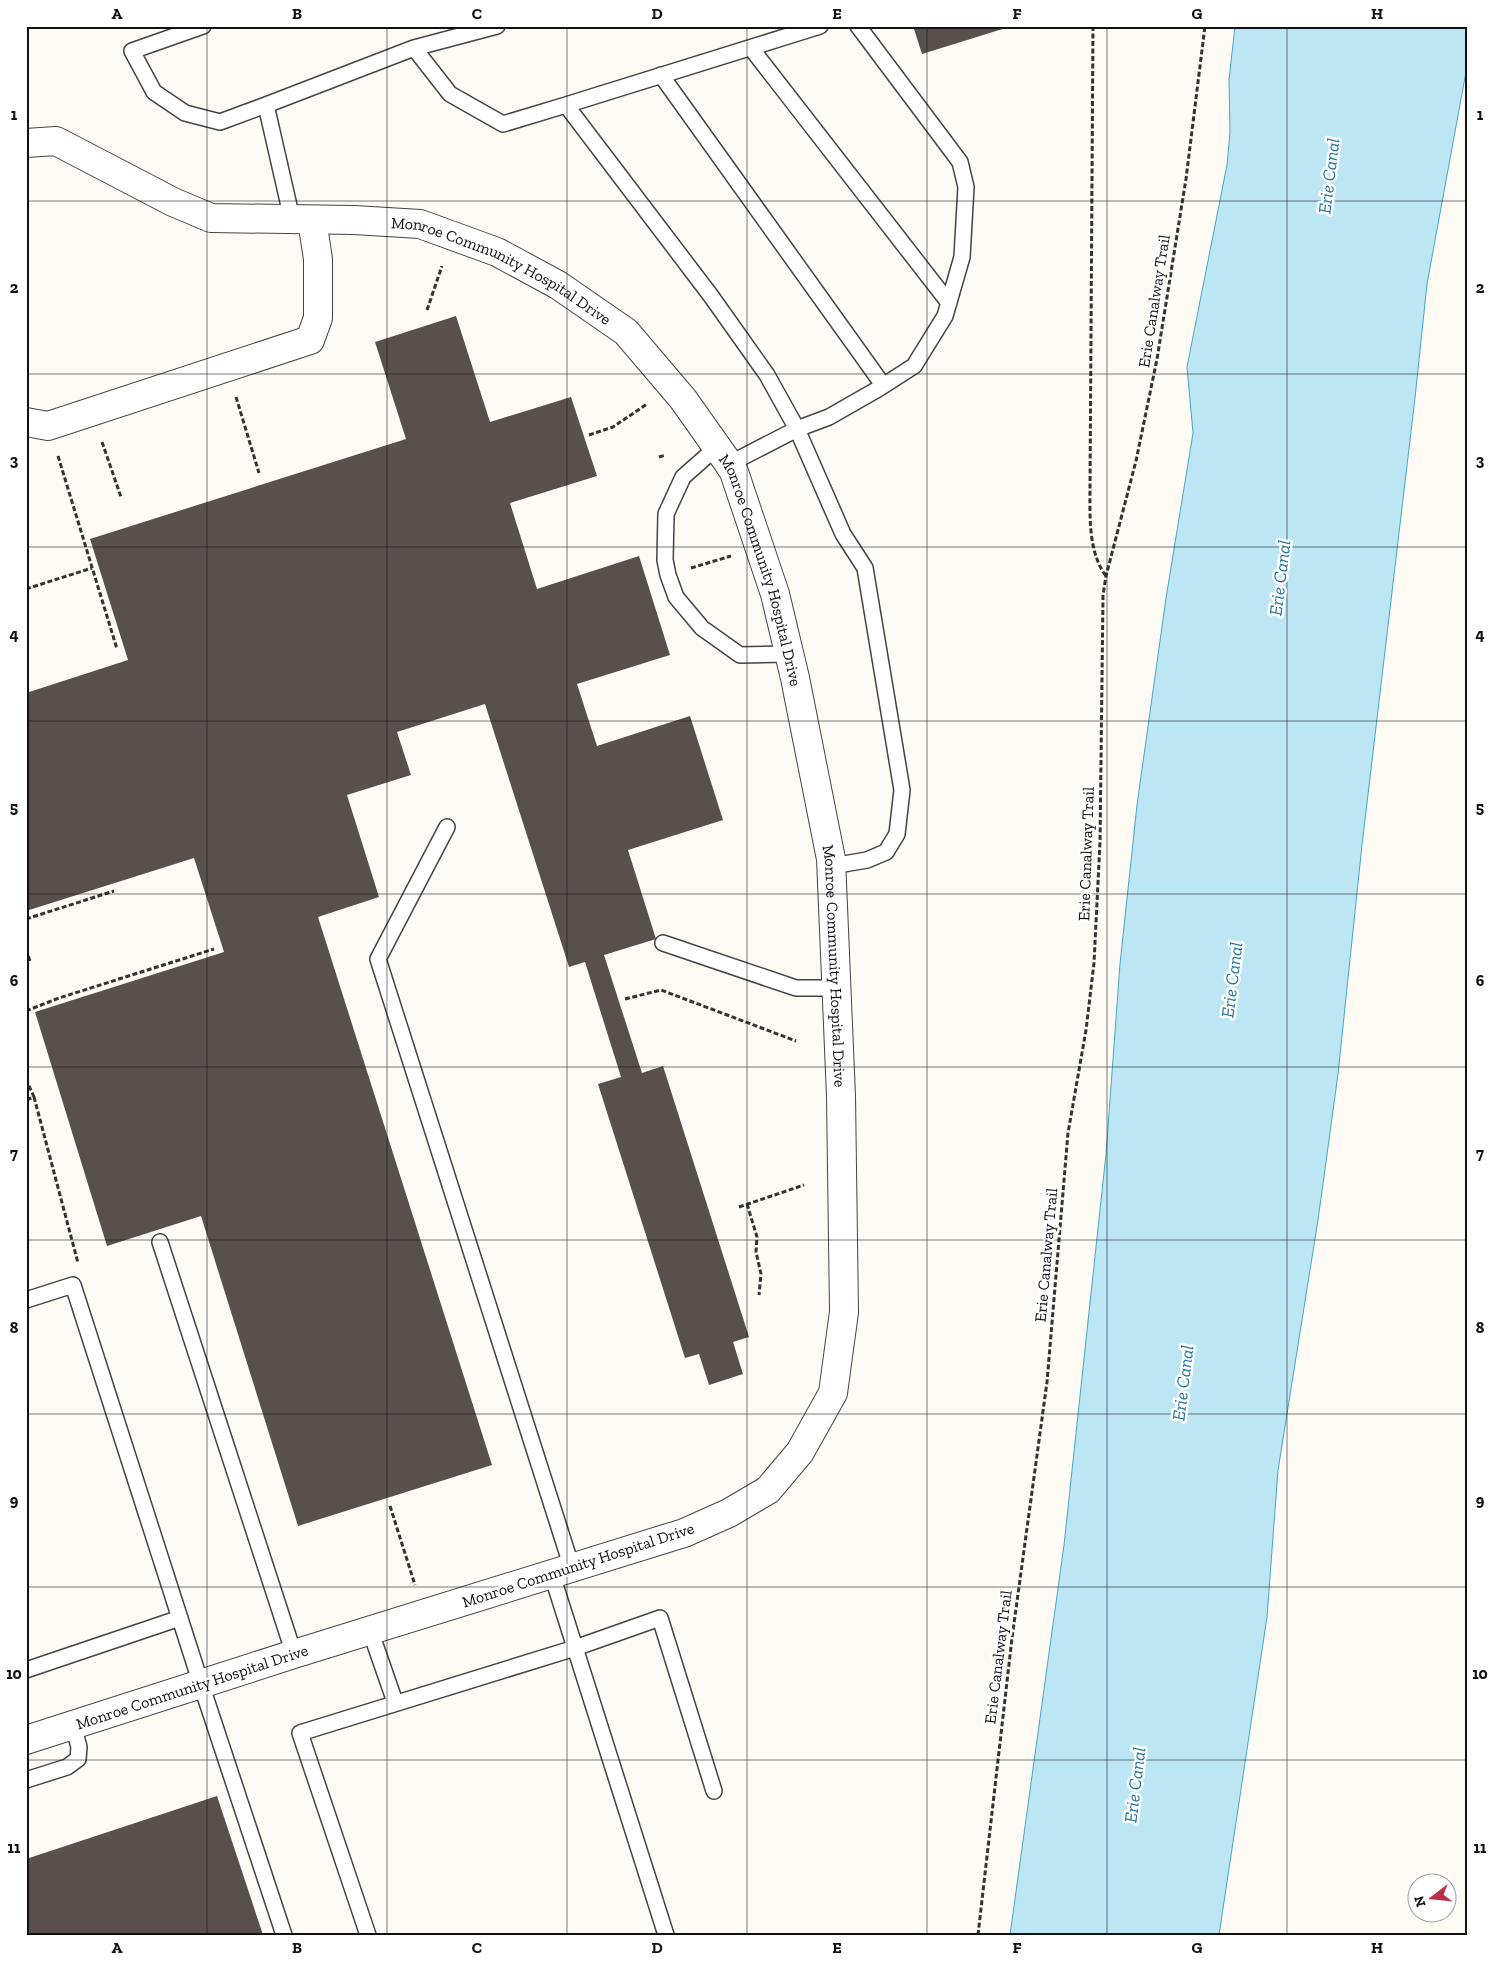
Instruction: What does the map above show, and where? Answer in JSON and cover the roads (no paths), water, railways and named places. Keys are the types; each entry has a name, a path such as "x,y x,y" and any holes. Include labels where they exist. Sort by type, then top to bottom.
{"street":[{"name":"Monroe Community Hospital Drive","path":"26,143 56,141 173,202 211,218 354,220 420,224 497,252 558,285 626,332 683,399 723,455 734,472 775,594 790,654 832,866 841,1096 844,1312 833,1393 800,1452 768,1490 729,1513 684,1533 370,1630 26,1740"},
{"path":"26,422 48,426 310,340 318,318 318,259 302,220"}],"lane":[{"path":"203,26 132,51 154,92 185,112 220,122 414,48 497,26"},
{"path":"414,48 450,94 503,124 751,48 788,31 820,26"},
{"path":"790,654 740,655 702,628 676,597 668,575 665,560 666,514 684,477 723,455 829,417 914,366 945,316 962,258 966,187 960,162 858,26"},
{"path":"751,48 949,303"},
{"path":"661,75 883,385"},
{"path":"266,105 302,220"},
{"path":"566,105 768,374 797,429 843,534 865,568 902,790 897,834 886,852 867,860 832,866"},
{"path":"447,827 378,959 562,1571 575,1648 666,1935"},
{"path":"663,943 796,988 836,988"},
{"path":"160,1242 294,1654"},
{"path":"26,1300 73,1285 284,1935"},
{"path":"26,1670 180,1618"},
{"path":"368,1935 300,1733 395,1702 575,1648 660,1618 714,1791"},
{"path":"370,1630 395,1702"},
{"path":"26,1780 67,1767 78,1759 79,1746 73,1725"}],"water":[{"name":"Erie Canal","path":"1235,26 1468,26 1468,61 1427,284 1362,845 1338,1074 1318,1220 1278,1470 1267,1617 1219,1935 1010,1935 1064,1545 1106,1154 1120,964 1137,805 1166,598 1193,433 1187,367 1227,165 1230,133 1229,80"}]}
